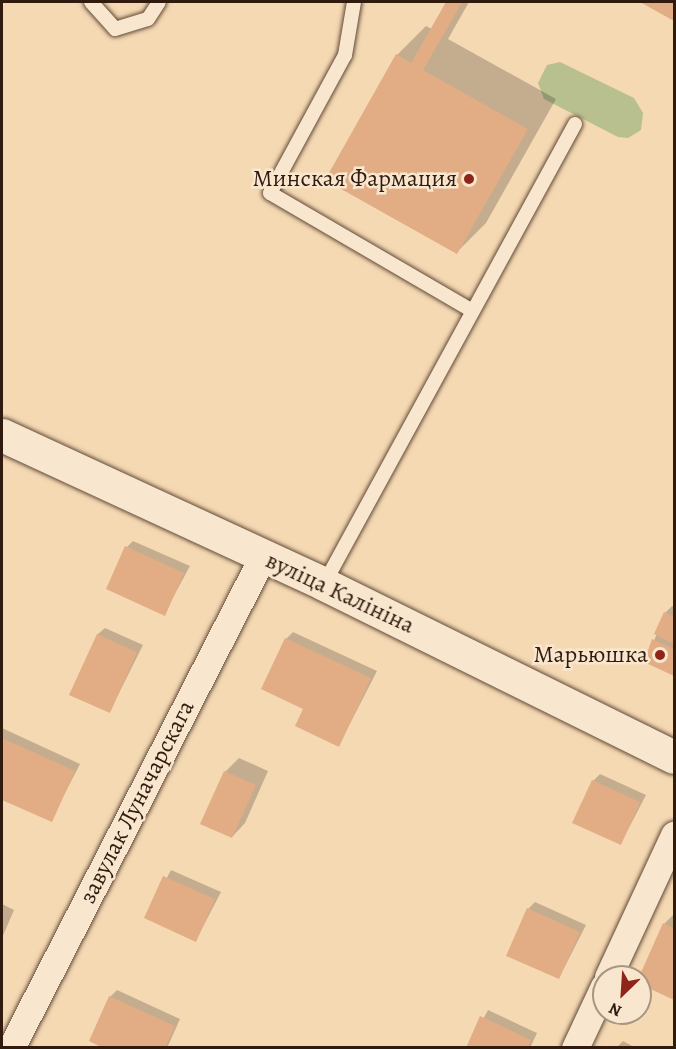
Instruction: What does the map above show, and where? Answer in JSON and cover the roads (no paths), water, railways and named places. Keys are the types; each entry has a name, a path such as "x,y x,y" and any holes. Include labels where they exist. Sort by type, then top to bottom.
{"main road":[{"name":"вуліца Калініна","path":"2,435 324,584 675,757"}],"street":[{"name":"завулак Луначарскага","path":"10,1047 263,556"},
{"path":"614,965 675,835"},
{"path":"575,1047 592,1011"}],"lane":[{"path":"91,2 114,28 148,19 159,2"},
{"path":"354,2 345,55 270,193 471,310"},
{"path":"324,584 574,124"}],"place":[{"name":"Минская Фармация","path":"469,179"},
{"name":"Марьюшка","path":"660,655"}]}
